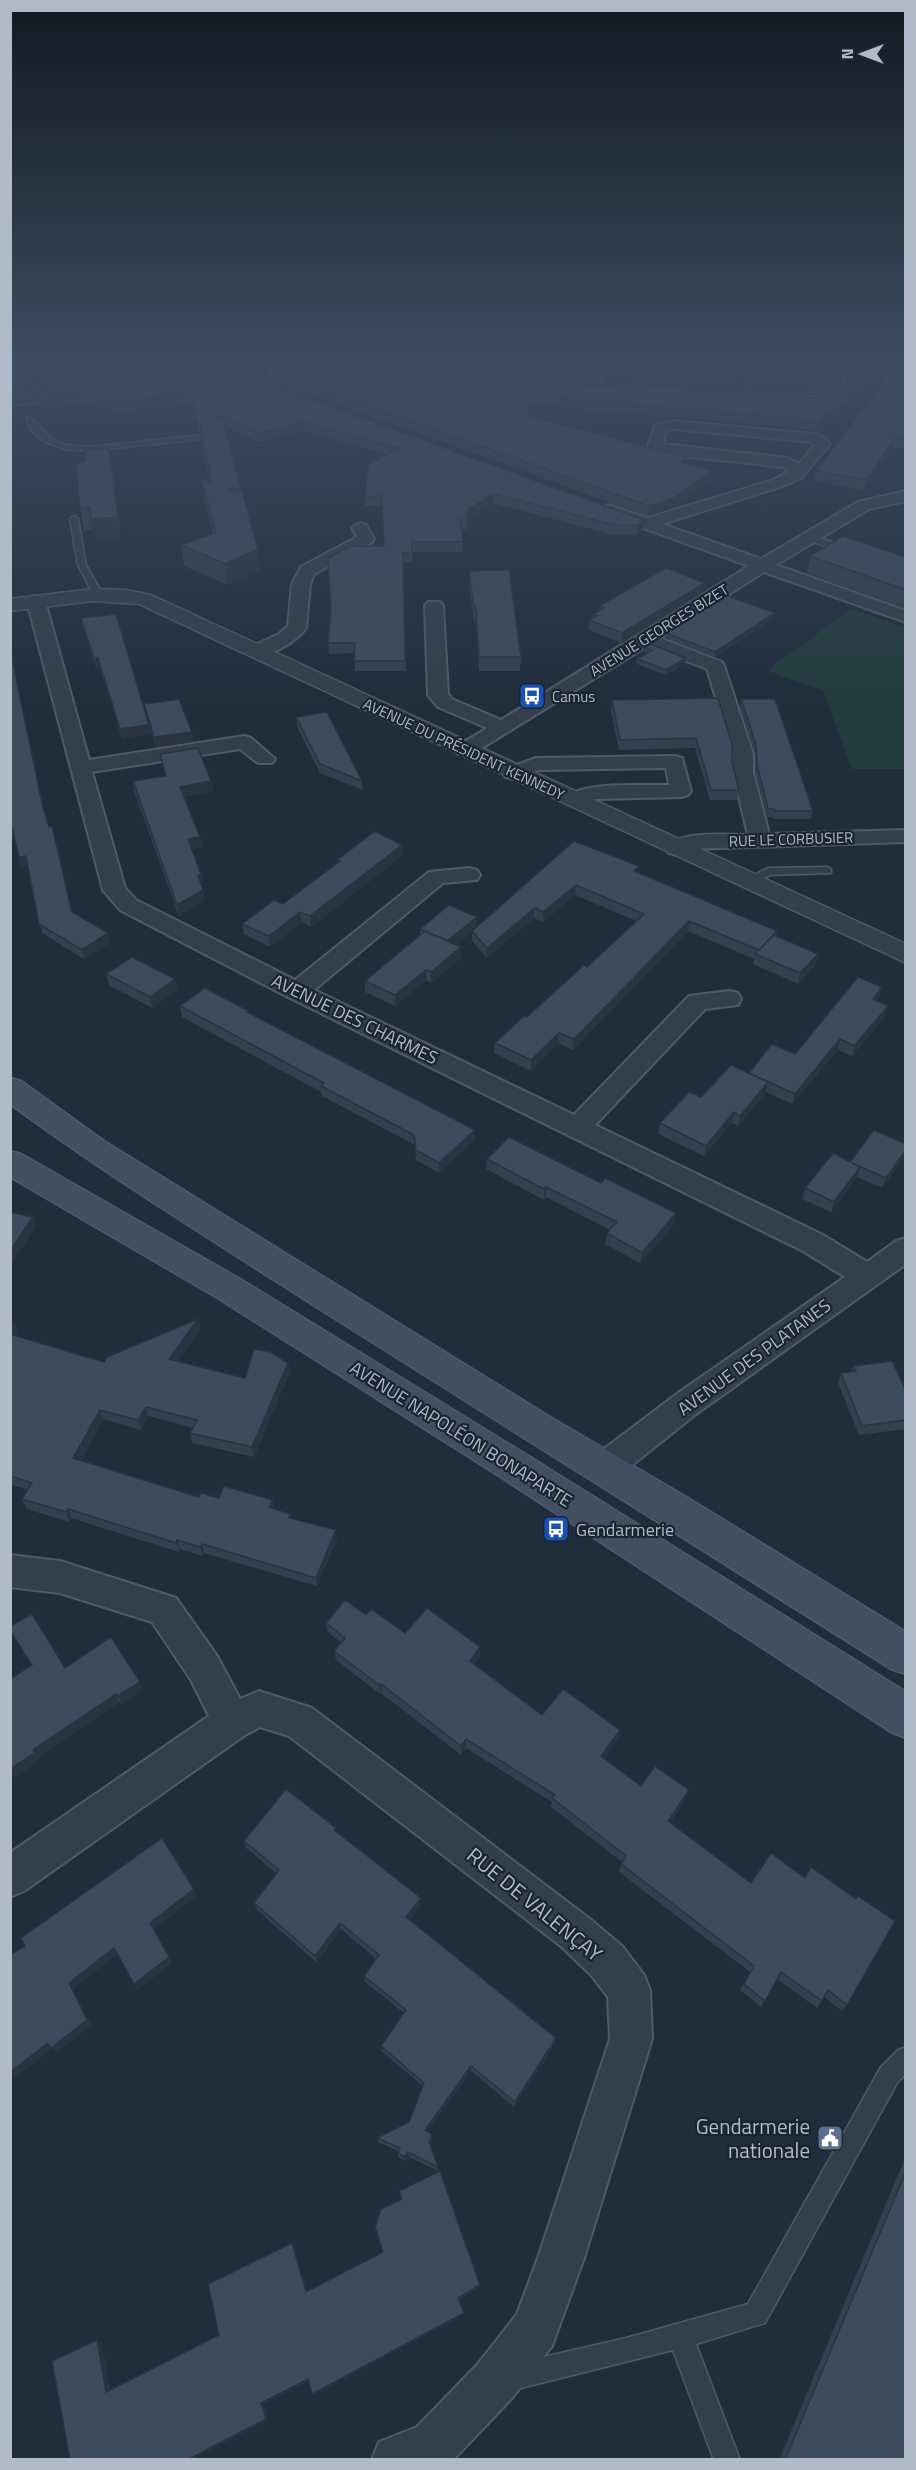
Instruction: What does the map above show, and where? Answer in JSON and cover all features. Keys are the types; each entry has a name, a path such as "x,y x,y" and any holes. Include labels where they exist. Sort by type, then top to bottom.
{"main road":[{"path":"10,1089 93,1149 906,1654"},
{"path":"10,1112 93,1149"},
{"name":"AVENUE NAPOLÉON BONAPARTE","path":"10,1162 258,1307 509,1462 906,1717"}],"street":[{"path":"645,524 756,491 798,473"},
{"name":"AVENUE GEORGES BIZET","path":"465,750 864,505 906,496"},
{"path":"590,504 906,617"},
{"path":"257,651 285,638 297,628 301,584 307,571 366,539 360,528"},
{"name":"AVENUE DU PRÉSIDENT KENNEDY","path":"10,605 97,593 144,599 906,955"},
{"name":"AVENUE DES CHARMES","path":"36,601 114,890 128,905 297,991 813,1243 867,1276"},
{"path":"434,606 438,696 445,703 503,728"},
{"path":"645,639 715,666 743,754 743,772 759,840"},
{"path":"80,768 244,742 265,759"},
{"path":"513,773 536,764 675,762 681,791 593,793 574,800"},
{"name":"RUE LE CORBUSIER","path":"677,848 686,843 906,836"},
{"path":"297,991 437,877 469,875"},
{"path":"578,1127 698,1002 729,999"},
{"name":"AVENUE DES PLATANES","path":"604,1468 685,1405 906,1250"},
{"path":"10,1571 60,1577 164,1610 204,1668 231,1722"},
{"name":"RUE DE VALENÇAY","path":"10,1877 231,1722 259,1708 299,1721 576,1933 607,1961 629,1990 631,2039 561,2258 535,2329 495,2381 434,2444 397,2460"}],"lane":[{"path":"74,519 82,565 97,593"},
{"path":"810,538 855,552"},
{"path":"747,882 768,872 827,871"},
{"path":"495,2381 626,2351 756,2314 889,2075 906,2058"},
{"path":"680,2335 727,2460"}],"green space":[{"path":"851,609 905,628 905,769 852,769 823,691 771,672 771,667"}],"building":[{"path":"77,473 112,473 118,517 91,519 90,507 80,508"},
{"path":"210,473 237,473 241,489 229,489 243,494 258,549 225,564 181,545 216,533 201,478 212,482"},
{"path":"367,473 514,473 644,520 638,525 615,525 493,494 466,511 468,520 460,520 463,542 412,542 412,552 403,553 405,661 354,661 355,643 328,643 331,610 328,558 350,546 384,546 382,496 365,497"},
{"path":"557,473 708,473 674,498 649,506"},
{"path":"829,473 871,473 866,480"},
{"path":"843,536 906,557 906,590 810,556"},
{"path":"666,568 705,583 622,633 589,620 597,616 592,615 604,608 599,606"},
{"path":"509,570 521,657 479,657 476,608 474,608 469,571"},
{"path":"725,595 775,613 715,652 666,633"},
{"path":"116,614 149,725 120,729 98,658 94,658 81,618"},
{"path":"648,643 686,658 666,670 637,659 652,650 643,646"},
{"path":"10,649 42,803 49,827 52,826 72,912 108,933 82,950 39,924 26,856 19,857 12,828 10,828"},
{"path":"718,698 732,744 732,762 739,790 711,790 696,738 620,740 612,700"},
{"path":"179,699 192,732 154,737 144,704"},
{"path":"741,699 775,699 813,811 768,809 757,764 756,745"},
{"path":"327,712 362,781 320,764 296,717"},
{"path":"198,748 211,781 180,787 200,837 188,839 201,874 198,875 203,890 177,905 133,781 166,776 160,754"},
{"path":"375,831 402,845 310,916 300,912 269,936 242,924 274,900 283,904"},
{"path":"574,841 639,866 634,871 777,931 759,950 689,921 574,1039 559,1033 531,1060 495,1043 584,965 587,967 644,914 576,885 543,912 535,908 487,948 472,931"},
{"path":"449,905 477,917 447,941 420,929"},
{"path":"425,931 461,947 431,972 426,970 395,995 365,981"},
{"path":"774,935 818,954 800,973 755,954"},
{"path":"132,957 175,979 150,997 106,974"},
{"path":"858,977 882,987 873,999 888,1006 854,1046 840,1039 795,1094 749,1073 772,1044 795,1054"},
{"path":"205,988 475,1130 439,1163 416,1150 414,1135 321,1086 324,1083 180,1006"},
{"path":"731,1065 768,1082 740,1116 734,1112 706,1146 660,1123 689,1092 701,1097"},
{"path":"874,1130 906,1144 906,1150 886,1178 852,1163 860,1167 834,1202 805,1188 833,1153 850,1162"},
{"path":"509,1137 601,1183 605,1178 676,1213 642,1253 607,1233 617,1222 546,1187 544,1189 487,1159"},
{"path":"10,1212 33,1217 10,1251"},
{"path":"198,1319 169,1359 245,1378 254,1349 271,1352 288,1363 252,1447 190,1433 197,1420 146,1407 138,1420 100,1410 73,1458 199,1497 201,1493 219,1498 224,1486 273,1500 269,1507 290,1514 289,1518 336,1530 316,1578 202,1544 200,1547 177,1540 176,1543 68,1509 66,1512 22,1499 32,1483 10,1476 10,1334 104,1362 107,1357"},
{"path":"892,1361 906,1391 906,1420 862,1426 841,1373 856,1371 853,1366"},
{"path":"345,1600 366,1615 371,1609 405,1633 427,1608 480,1647 470,1661 542,1715 563,1689 620,1730 601,1756 641,1786 655,1766 689,1790 668,1821 751,1883 771,1853 805,1878 811,1867 856,1899 858,1896 895,1921 847,2005 828,1990 822,2001 781,1972 765,2001 744,1984 754,1966 621,1864 626,1856 552,1798 555,1795 466,1739 461,1746 334,1651 345,1638 326,1623"},
{"path":"32,1614 65,1668 111,1637 140,1682 118,1696 116,1694 33,1750 35,1753 10,1769 10,1679 32,1665 10,1630 10,1626"},
{"path":"286,1789 421,1898 406,1917 556,2038 515,2102 471,2066 425,2130 432,2134 429,2142 438,2167 408,2152 405,2157 398,2153 400,2148 377,2138 409,2122 424,2083 381,2046 406,2010 364,1976 379,1955 340,1923 315,1956 254,1903 279,1870 244,1841"},
{"path":"162,1838 194,1889 150,1923 169,1957 134,1984 114,1948 69,1983 87,2020 51,2048 48,2043 10,2072 10,1955 25,1946 21,1938"},
{"path":"440,2171 480,2285 458,2298 464,2313 312,2394 308,2379 261,2403 266,2419 187,2460 70,2460 52,2361 97,2340 106,2392 219,2335 208,2284 292,2243 306,2292 383,2252 375,2227 381,2209 402,2199 399,2191"},
{"path":"906,2171 906,2460 785,2460"}],"place":[{"name":"Camus","path":"532,696"},
{"name":"Gendarmerie","path":"556,1529"},
{"name":"Gendarmerie nationale","path":"830,2138"}]}
